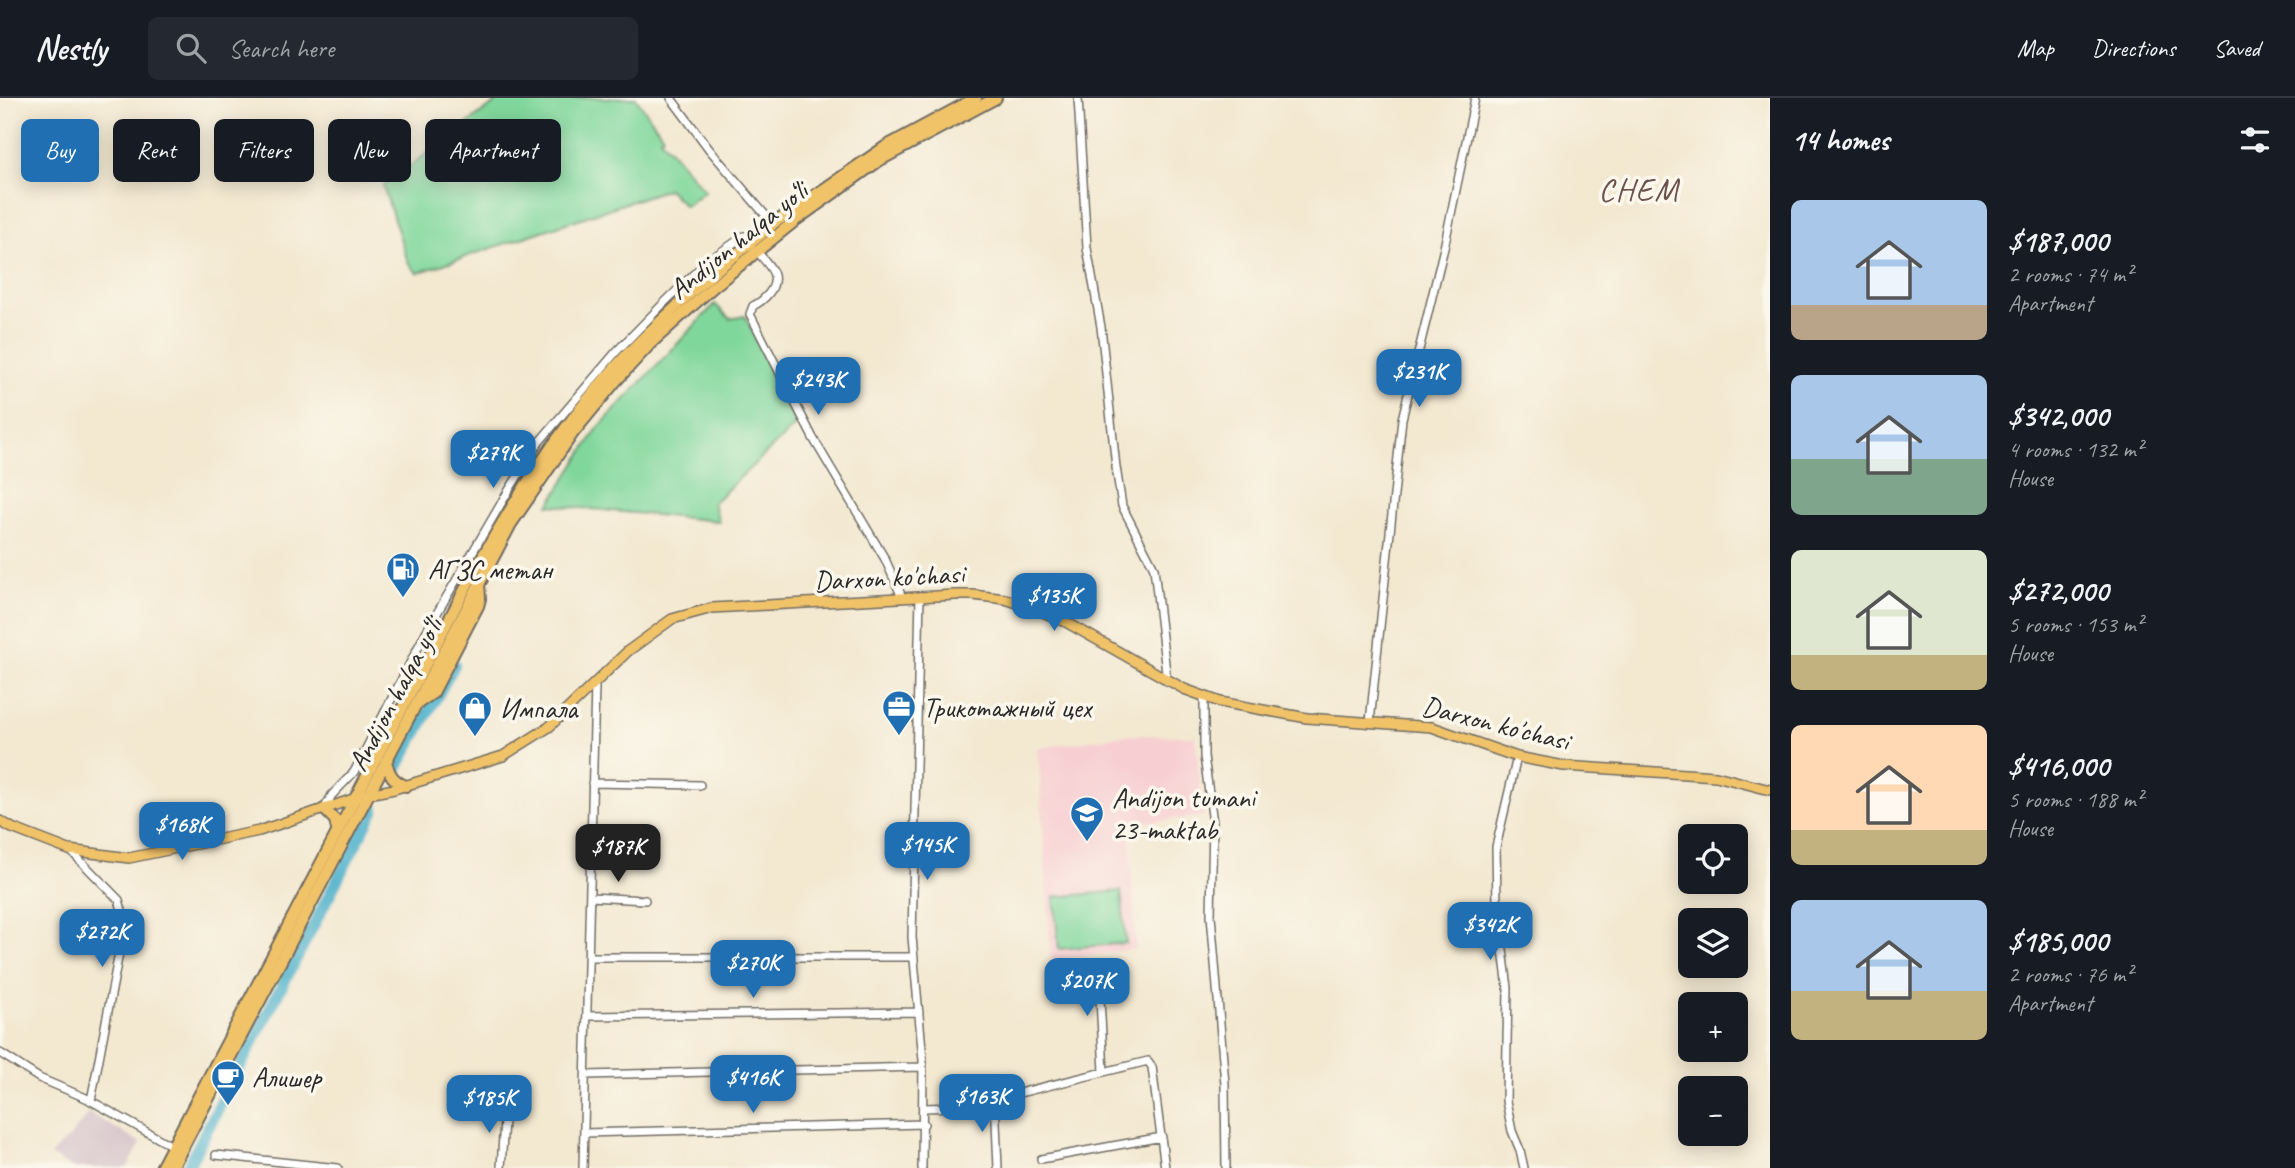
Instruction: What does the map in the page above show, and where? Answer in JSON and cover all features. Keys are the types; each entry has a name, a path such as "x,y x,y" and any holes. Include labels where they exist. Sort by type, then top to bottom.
{"highway":[{"name":"Andijon halqa yo‘li","path":"172,1168 386,761 461,596 535,470 601,382 689,294 772,224 885,147 976,98"},
{"name":"Andijon halqa yo‘li","path":"161,1168 353,799 511,524 573,433 651,344 757,251 880,160 996,98"},
{"path":"744,236 758,238"},
{"path":"449,593 461,596"},
{"path":"393,698 410,704"},
{"path":"386,761 388,773 406,786"},
{"path":"324,809 335,820 337,830"}],"main road":[{"name":"Darxon ko'chasi","path":"0,821 69,850 129,858 259,831 368,794 406,786 503,756 549,727 628,651 672,619 712,608 973,595 1005,599 1066,622 1167,681 1204,697 1307,718 1432,727 1517,757 1564,766 1716,776 1770,790"}],"street":[{"path":"671,98 709,149 772,224"},
{"path":"1078,98 1087,248 1101,327 1116,467 1122,506 1154,568 1167,681"},
{"path":"1370,722 1402,419 1444,248 1475,98"},
{"path":"324,809 332,795 354,772 426,632 540,441 616,352 705,263 744,236"},
{"path":"757,251 771,270 774,279 764,300 753,306 750,314 813,438 885,559 902,597"},
{"path":"920,596 912,926 923,1068 922,1168"},
{"path":"583,1168 595,685"},
{"path":"1204,697 1204,756 1213,823 1211,915 1225,1084 1226,1168"},
{"path":"1517,757 1496,847 1497,904 1508,988 1506,1101 1524,1168"},
{"path":"592,783 700,785"},
{"path":"69,850 119,900 125,921 91,1101"},
{"path":"590,897 645,900"},
{"path":"588,957 914,957"},
{"path":"1098,962 1104,1072"},
{"path":"587,1016 919,1012"},
{"path":"0,1053 39,1078 91,1101 172,1146"},
{"path":"924,1108 957,1107 1150,1062 1165,1168"},
{"path":"586,1075 923,1068"},
{"path":"995,1099 998,1168"},
{"path":"501,1168 505,1104"},
{"path":"584,1133 923,1125"},
{"path":"1041,1159 1162,1137"},
{"path":"216,1155 338,1168"}],"shaded area":[{"name":"Andijon tumani 23-maktab","path":"1126,735 1195,736 1204,816 1129,824 1136,949 1051,960 1038,748"},
{"path":"89,1113 141,1143 127,1168 72,1168 50,1155 69,1138"}],"green space":[{"path":"502,98 636,98 663,136 660,138 705,191 685,206 668,189 417,273 408,262 383,186 388,182 411,182 411,165 425,155 425,182 561,182 561,119 474,119"},
{"path":"715,304 730,319 745,316 796,425 713,503 719,521 549,505 598,428"},
{"path":"1121,891 1126,943 1059,949 1054,897"}],"waterway":[{"path":"396,770 454,665"},
{"path":"187,1168 374,809"}],"place":[{"name":"АГЗС метан","path":"403,599"},
{"name":"Трикотажный цех","path":"899,737"},
{"name":"Импала","path":"475,738"},
{"name":"Andijon tumani 23-maktab","path":"1087,843"},
{"name":"Алишер","path":"228,1107"}],"district":[{"name":"CHEM","path":"1639,189"}]}
